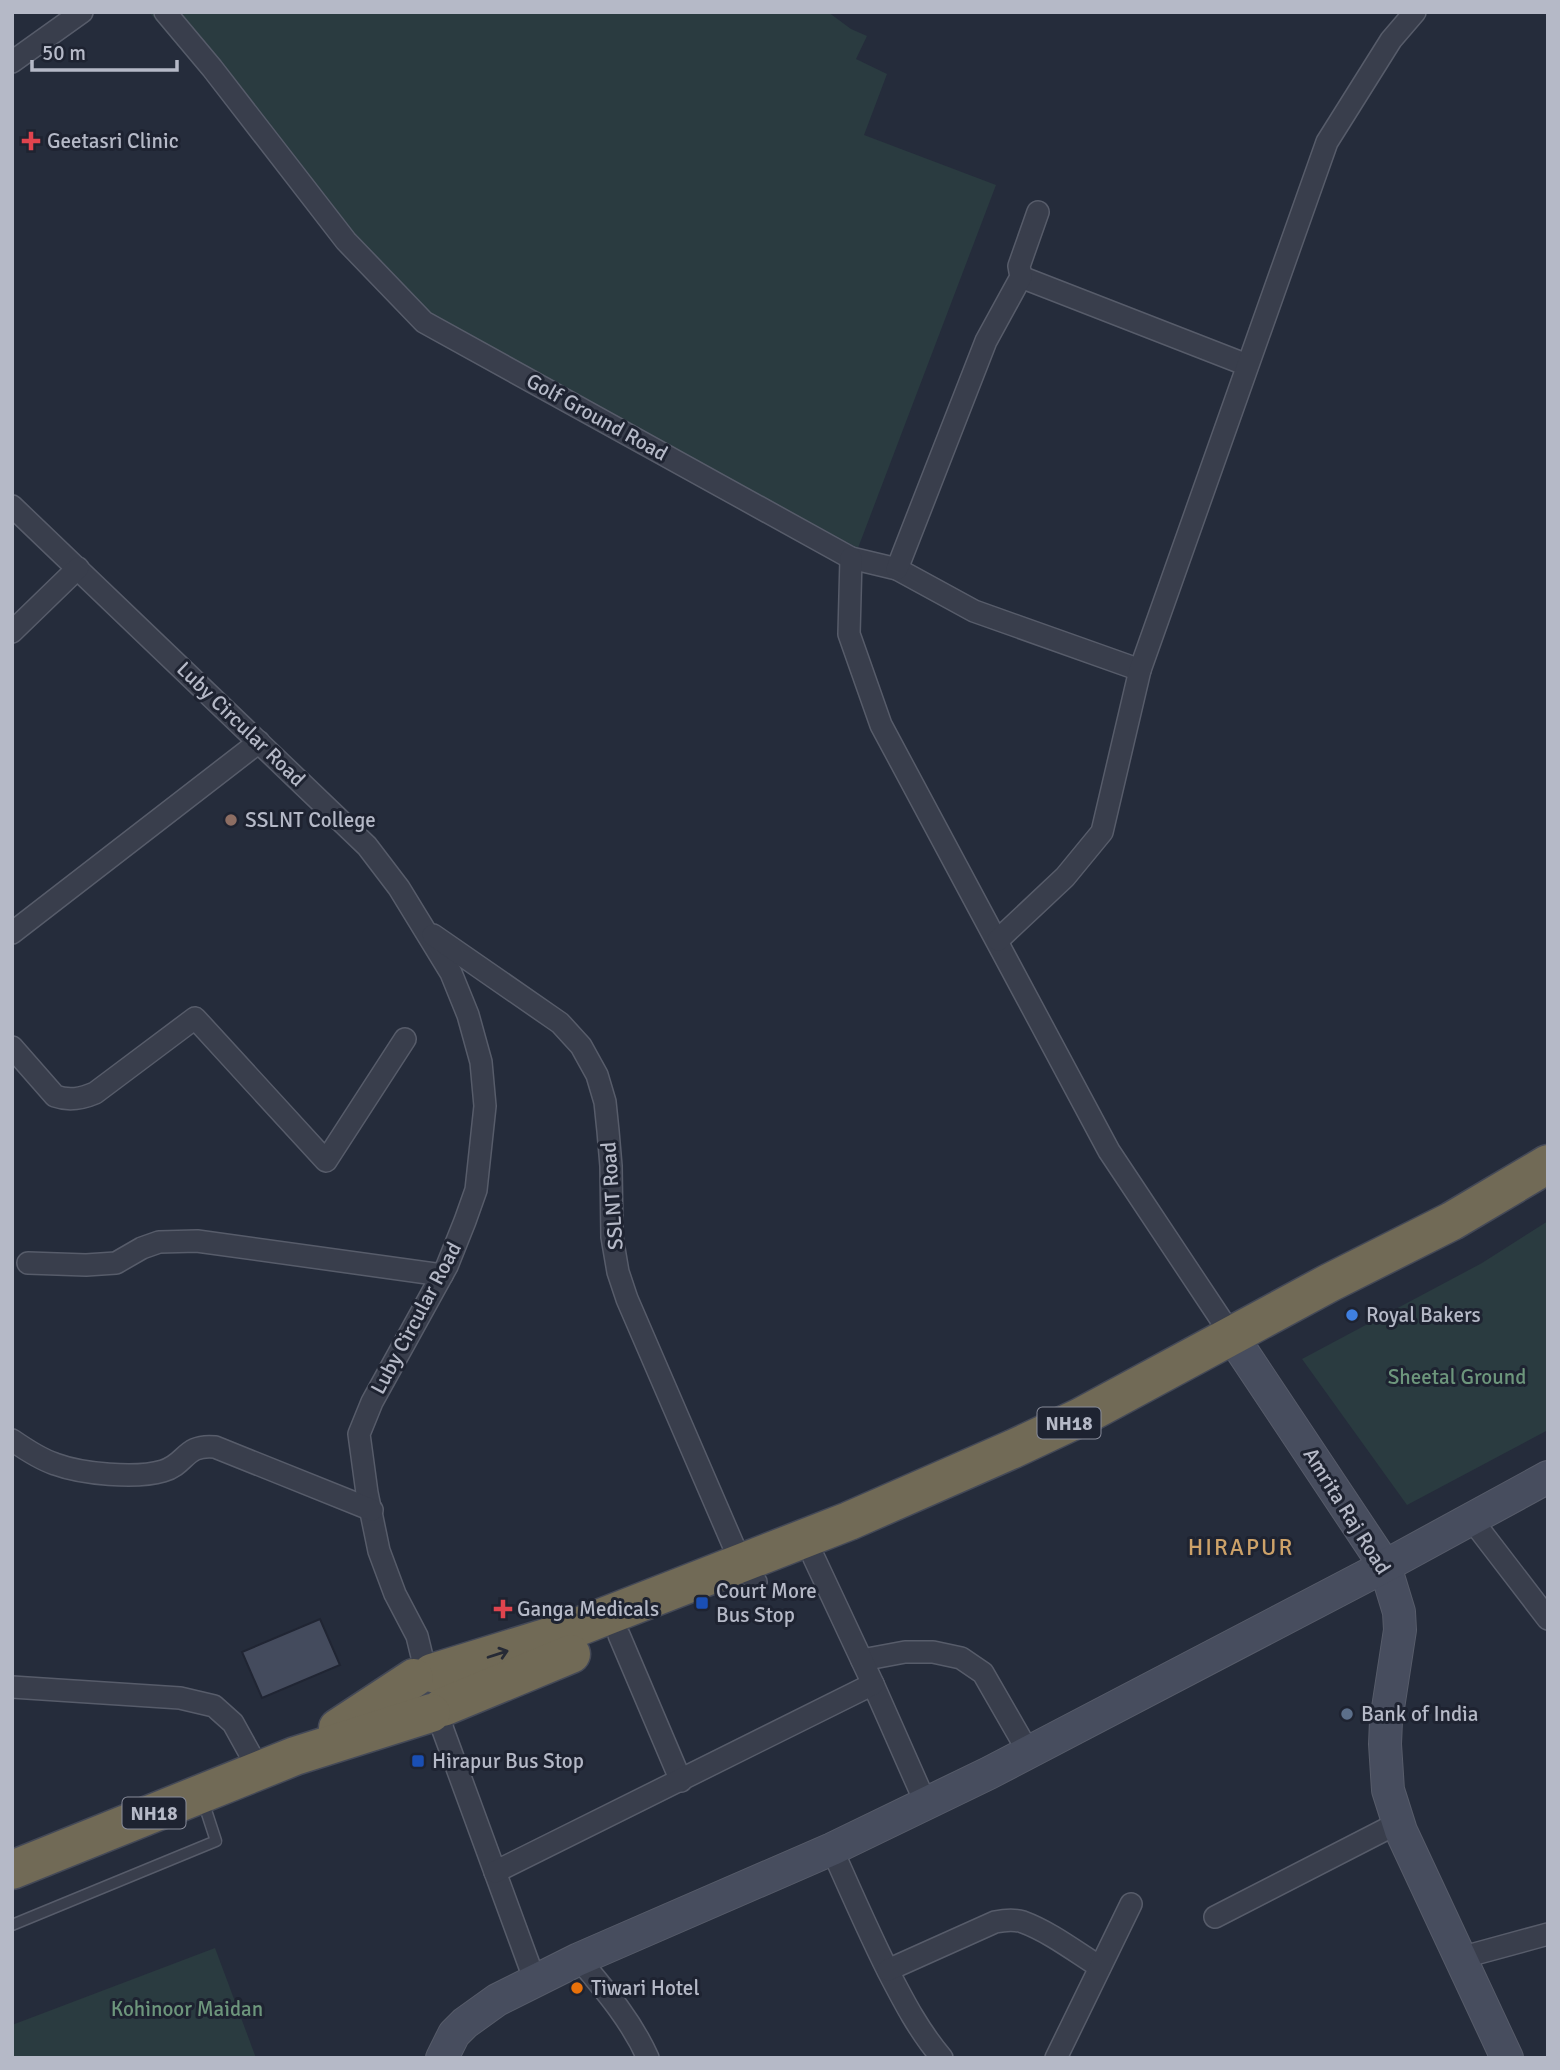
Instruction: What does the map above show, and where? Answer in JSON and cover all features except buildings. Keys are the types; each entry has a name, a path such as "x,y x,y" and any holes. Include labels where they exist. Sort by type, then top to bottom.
{"highway":[{"name":"NH18","path":"12,1870 295,1756 565,1632 748,1573 814,1558 1057,1453 1130,1415 1329,1283 1452,1221 1548,1164"},
{"name":"NH18","path":"431,1692 619,1635 849,1521 1426,1260 1548,1189"}],"street":[{"path":"12,62 82,12"},
{"name":"Golf Ground Road","path":"165,12 212,68 346,241 424,322 851,558 897,569 974,611 1140,670"},
{"path":"998,940 1065,877 1102,832 1140,670 1327,142 1391,40 1415,12"},
{"path":"897,569 986,341 1021,277 1019,265 1038,212"},
{"path":"1021,277 1247,365"},
{"name":"Luby Circular Road","path":"12,506 367,846 399,888 451,973 468,1015 481,1062 485,1106 476,1190 442,1275 372,1402 359,1434 379,1551 395,1594 417,1636 443,1730 535,1981"},
{"path":"851,558 849,634 881,725 1109,1151 1238,1345"},
{"path":"12,632 78,568"},
{"path":"12,933 259,742"},
{"name":"SSLNT Road","path":"425,930 560,1023 581,1046 597,1075 605,1102 611,1166 612,1237 618,1272 627,1299 748,1573"},
{"path":"12,1047 55,1096 64,1099 84,1098 95,1093 195,1018 326,1161 405,1039"},
{"path":"28,1262 86,1265 116,1263 159,1242 197,1241 442,1275"},
{"name":"Amrita Raj Road","path":"1238,1345 1385,1566 1399,1612 1400,1630 1388,1703 1385,1744 1388,1790 1398,1824 1507,2058"},
{"path":"12,1440 55,1464 82,1471 124,1474 166,1471 193,1449 215,1447 372,1510"},
{"path":"442,2058 454,2034 497,2000 579,1959 832,1849 1029,1753 1472,1520 1548,1477"},
{"path":"1472,1520 1548,1619"},
{"path":"814,1558 926,1804"},
{"path":"619,1635 681,1781"},
{"path":"862,1660 905,1652 933,1651 961,1658 983,1673 1029,1753"},
{"path":"495,1872 873,1685"},
{"path":"12,1687 180,1698 214,1706 233,1723 259,1770"},
{"path":"1215,1917 1398,1824"},
{"path":"832,1849 888,1970 925,2038 942,2058"},
{"path":"1056,2058 1130,1904"},
{"path":"888,1970 995,1922 1008,1920 1031,1926 1100,1966"},
{"path":"1460,1958 1548,1934"},
{"path":"579,1959 620,2008 648,2058"}],"lane":[{"path":"12,1925 216,1841 201,1794"}],"green space":[{"path":"149,12 828,12 851,29 867,36 856,59 887,74 864,135 996,185 858,548 427,318 351,250"},
{"name":"Sheetal Ground","path":"1548,1221 1548,1430 1407,1505 1302,1359 1482,1263"},
{"name":"Kohinoor Maidan","path":"215,1948 256,2058 12,2058 12,2025"}],"place":[{"name":"Geetasri Clinic","path":"31,141"},
{"name":"SSLNT College","path":"231,820"},
{"name":"Royal Bakers","path":"1352,1315"},
{"name":"Court More Bus Stop","path":"702,1603"},
{"name":"Ganga Medicals","path":"503,1609"},
{"name":"Bank of India","path":"1347,1714"},
{"name":"Hirapur Bus Stop","path":"418,1761"},
{"name":"Tiwari Hotel","path":"577,1988"}],"district":[{"name":"HIRAPUR","path":"1241,1547"}]}
